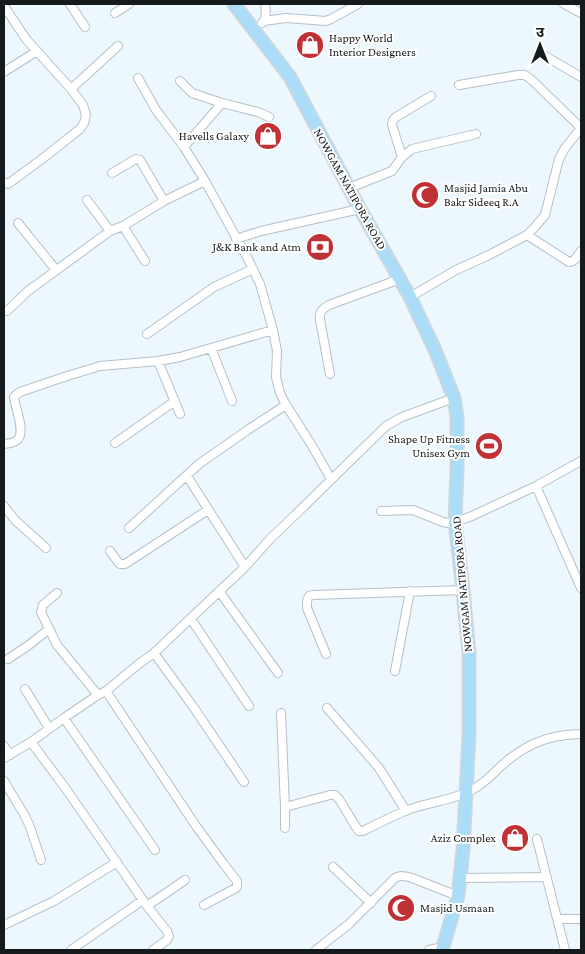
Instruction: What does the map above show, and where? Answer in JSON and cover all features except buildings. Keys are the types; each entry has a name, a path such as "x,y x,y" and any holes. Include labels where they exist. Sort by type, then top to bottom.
{"main road":[{"name":"NOWGAM NATIPORA ROAD","path":"234,4 259,25 290,77 360,209 410,297 435,350 454,398 457,417 455,522 469,653 469,735 463,850 458,896 442,948"}],"street":[{"path":"70,4 85,27"},
{"path":"115,13 129,4"},
{"path":"259,25 266,17 265,4"},
{"path":"259,25 286,18 326,21 358,4"},
{"path":"564,4 581,13"},
{"path":"4,6 19,30 71,89 85,110 84,122 80,128 8,184 4,182"},
{"path":"71,89 118,46"},
{"path":"4,72 37,52"},
{"path":"540,53 581,77"},
{"path":"410,297 456,270 527,235 545,215 559,159 581,128 534,81 524,75 458,85"},
{"path":"138,78 160,115 184,147 205,181 253,269 260,284 273,330 277,351 277,384 280,393 286,406 312,444 332,479"},
{"path":"180,81 192,93 258,112 269,117"},
{"path":"402,156 392,125 393,120 431,96"},
{"path":"184,147 222,103"},
{"path":"349,188 392,170 402,156 412,149 476,134"},
{"path":"112,173 136,159 140,160 164,201"},
{"path":"7,311 28,291 110,231 123,226 164,201 205,181"},
{"path":"87,200 110,231"},
{"path":"236,239 261,231 360,209"},
{"path":"18,223 56,270"},
{"path":"123,226 145,261"},
{"path":"527,235 569,262 574,260 581,251"},
{"path":"147,334 208,290 253,269"},
{"path":"330,374 319,315 321,310 329,305 400,279"},
{"path":"4,444 15,441 19,437 20,422 14,397 20,392 100,366 158,361 273,330"},
{"path":"211,348 232,401"},
{"path":"158,361 180,414"},
{"path":"4,746 7,756 31,742 98,695 106,692 154,653 191,619 386,426 402,417 454,398"},
{"path":"115,443 175,401"},
{"path":"129,528 200,464 286,406"},
{"path":"381,510 413,510 443,522 455,522 536,486 581,461"},
{"path":"187,476 245,567"},
{"path":"536,486 579,577 581,588"},
{"path":"4,506 15,520 46,548"},
{"path":"110,551 120,564 125,564 208,510"},
{"path":"326,654 307,608 309,596 463,590"},
{"path":"219,591 278,673"},
{"path":"395,671 410,591"},
{"path":"57,593 43,605 41,612 57,646 98,695"},
{"path":"191,619 249,706"},
{"path":"8,659 48,629"},
{"path":"154,653 244,782"},
{"path":"25,689 49,728"},
{"path":"106,692 196,826 237,881 236,888 204,905"},
{"path":"327,708 379,768 406,811"},
{"path":"281,713 285,828"},
{"path":"64,718 155,850"},
{"path":"285,807 335,795 339,798 358,830 361,831 406,811 466,793 476,788 514,755 546,738 581,734"},
{"path":"31,742 145,903 167,931 169,936 166,940 152,950"},
{"path":"4,781 30,826 41,860"},
{"path":"536,839 566,950"},
{"path":"4,925 54,901 117,862"},
{"path":"333,867 371,904"},
{"path":"316,950 350,924 395,878 402,876 458,896"},
{"path":"460,878 547,877"},
{"path":"71,950 185,880"},
{"path":"558,919 581,919"},
{"path":"430,950 442,948"}],"place":[{"name":"Happy World Interior Designers","path":"310,45"},
{"name":"Havells Galaxy","path":"268,136"},
{"name":"Masjid Jamia Abu Bakr Sideeq R.A","path":"425,195"},
{"name":"J&K Bank and Atm","path":"320,247"},
{"name":"Shape Up Fitness Unisex Gym","path":"489,446"},
{"name":"Aziz Complex","path":"515,838"},
{"name":"Masjid Usmaan","path":"401,908"}]}
